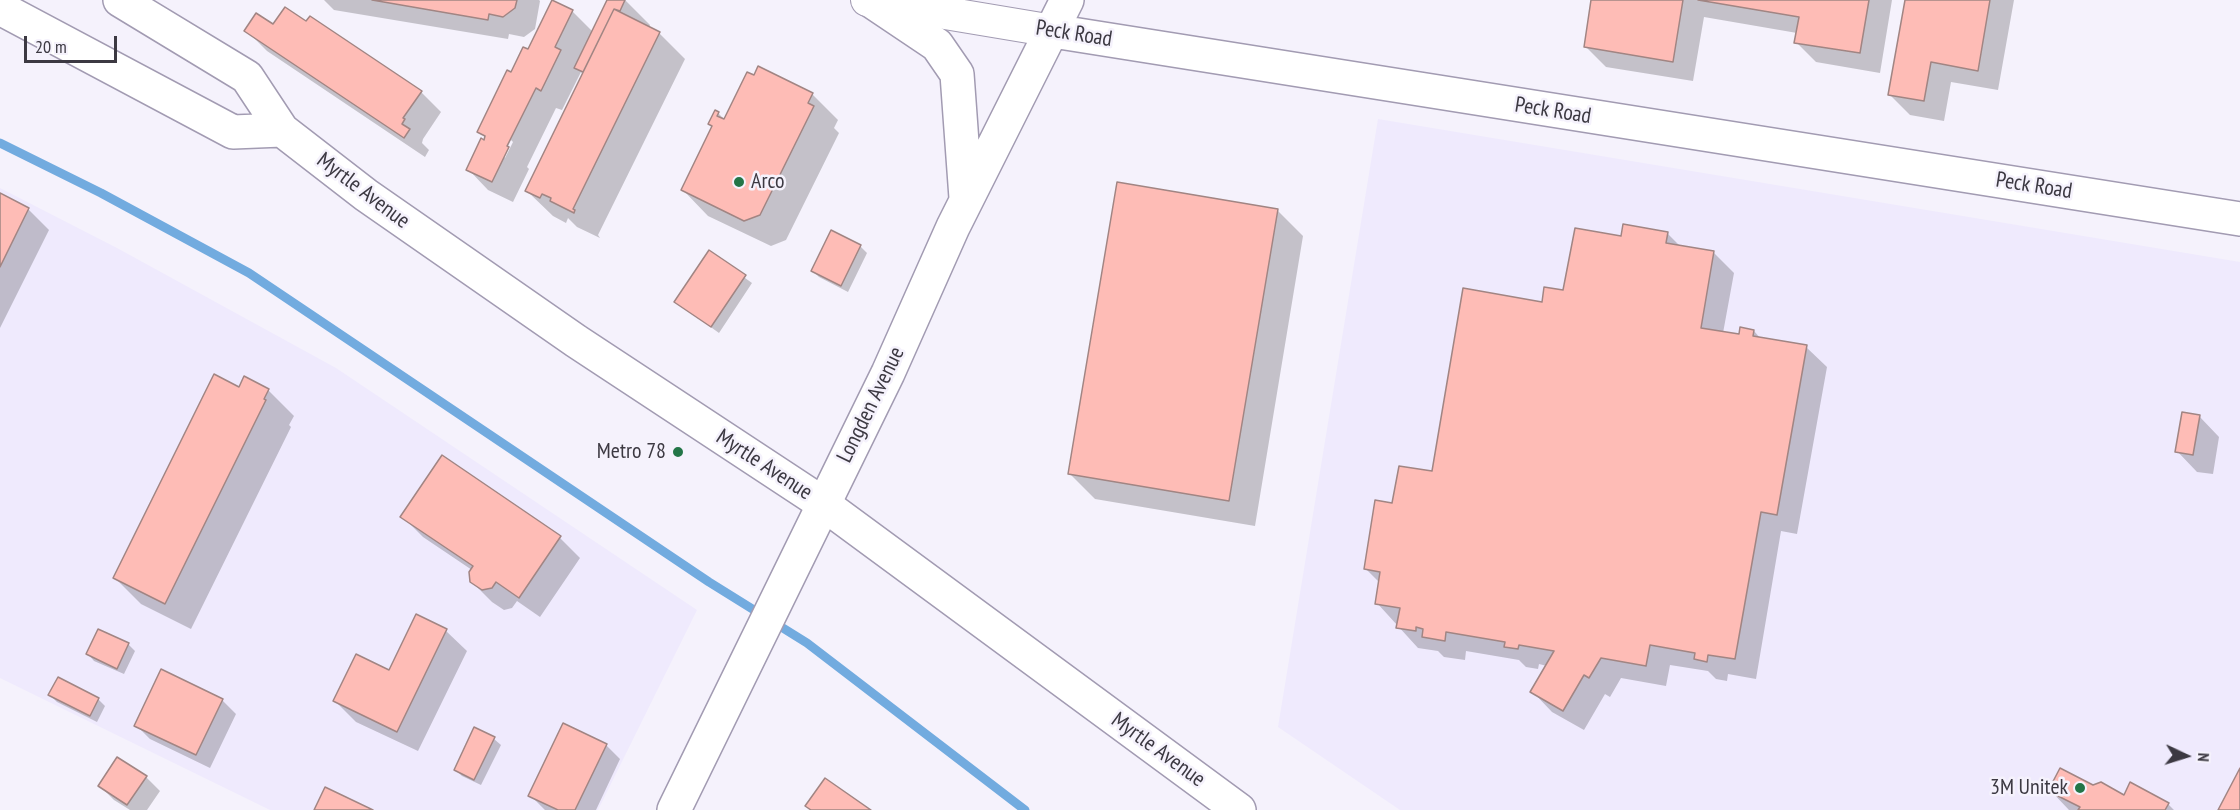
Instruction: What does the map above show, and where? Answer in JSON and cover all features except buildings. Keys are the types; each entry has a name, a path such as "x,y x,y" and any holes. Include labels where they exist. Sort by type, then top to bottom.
{"street":[{"name":"Myrtle Avenue","path":"120,0 247,77 282,130 366,195 536,314 822,503 1239,810"},
{"path":"868,0 937,45 957,74 966,200"},
{"name":"Peck Road","path":"868,0 2240,219"},
{"name":"Longden Avenue","path":"674,810 822,503 888,373 966,200 1067,0"},
{"path":"0,8 233,132 282,130"}],"shaded area":[{"path":"1378,119 2240,262 2240,810 1400,810 1278,727"},
{"path":"0,188 117,248 336,368 697,610 598,810 270,810 0,678"}],"waterway":[{"path":"0,143 101,193 249,273 709,582 807,643 1025,810"}],"place":[{"name":"Arco","path":"739,182"},
{"name":"Metro 78","path":"678,452"},
{"name":"3M Unitek","path":"2080,788"}]}
